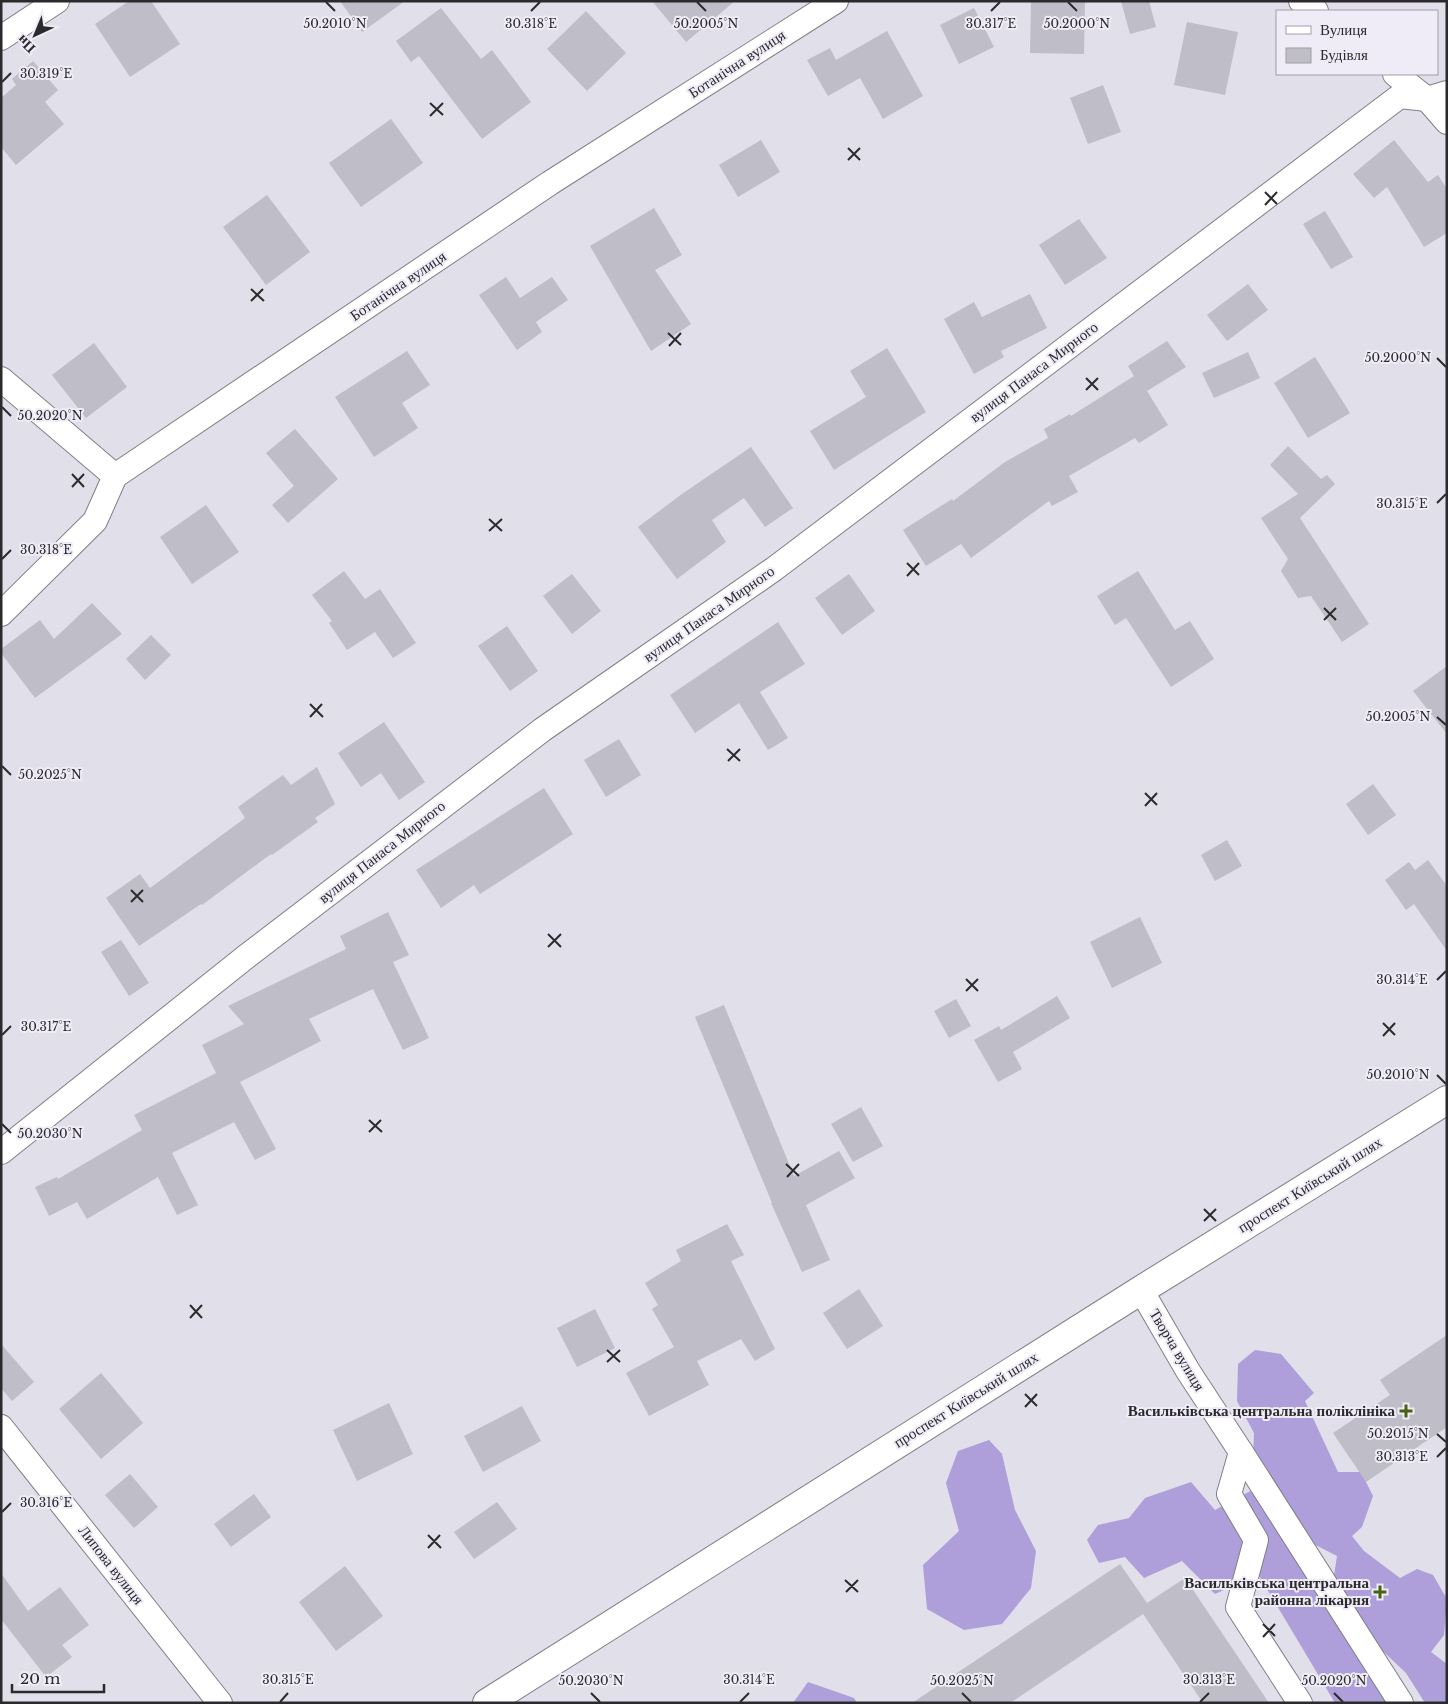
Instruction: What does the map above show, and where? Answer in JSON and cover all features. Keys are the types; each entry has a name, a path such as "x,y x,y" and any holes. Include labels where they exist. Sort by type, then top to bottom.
{"main road":[{"name":"проспект Київський шлях","path":"487,1703 1141,1290 1447,1100"}],"street":[{"path":"1,38 57,1"},
{"name":"Ботанічна вулиця","path":"115,476 550,183 836,1"},
{"path":"1301,1 1314,10"},
{"path":"1397,75 1437,96 1447,122"},
{"name":"вулиця Панаса Мирного","path":"1,1152 247,956 542,730 774,569 1400,96 1437,96"},
{"path":"1,380 115,476 95,522 1,614"},
{"name":"Творча вулиця","path":"1141,1290 1188,1371 1401,1703"},
{"name":"Липова вулиця","path":"1,1427 220,1703"},
{"path":"1241,1452 1229,1494 1256,1540 1238,1607 1300,1703"}],"shaded area":[{"path":"1255,1350 1281,1354 1314,1393 1305,1401 1338,1472 1361,1472 1373,1496 1362,1527 1352,1536 1364,1551 1400,1578 1417,1569 1433,1575 1447,1599 1444,1635 1431,1652 1447,1664 1447,1703 1425,1703 1406,1673 1368,1637 1333,1582 1337,1556 1302,1538 1253,1461 1254,1433 1237,1401 1238,1364"},
{"path":"989,1440 1002,1454 1015,1510 1036,1551 1031,1588 1002,1624 964,1630 927,1609 923,1565 959,1531 946,1483 958,1451"},
{"path":"1191,1482 1215,1510 1256,1488 1393,1703 1335,1703 1258,1574 1215,1594 1182,1561 1144,1578 1125,1557 1099,1563 1087,1540 1098,1525 1129,1518 1145,1498"},
{"path":"808,1682 854,1698 857,1703 793,1703"}],"building":[{"path":"129,1 151,1 180,44 130,77 95,24"},
{"path":"340,1 405,1 362,32"},
{"path":"652,1 735,1 686,42"},
{"path":"1031,1 1085,1 1084,54 1030,53"},
{"path":"1121,1 1149,1 1156,27 1130,34"},
{"path":"441,8 481,59 492,50 531,102 482,139 419,56 411,62 396,41"},
{"path":"974,8 994,47 959,64 940,25"},
{"path":"586,11 626,53 587,91 547,49"},
{"path":"1187,22 1238,32 1225,95 1174,85"},
{"path":"887,31 923,96 883,119 860,78 828,96 807,60 830,48 836,60"},
{"path":"33,61 58,90 45,102 64,124 16,165 1,147 1,98 16,85 12,79"},
{"path":"1103,85 1121,132 1088,144 1070,98"},
{"path":"391,119 423,163 361,207 329,163"},
{"path":"761,140 780,172 738,197 719,165"},
{"path":"1394,140 1428,182 1438,175 1447,189 1447,233 1424,247 1387,187 1374,198 1353,174"},
{"path":"267,195 310,252 266,285 223,227"},
{"path":"654,208 682,255 655,270 691,324 651,351 590,246"},
{"path":"1325,211 1353,257 1331,269 1303,224"},
{"path":"1079,219 1107,258 1065,285 1039,245"},
{"path":"506,277 520,298 552,277 568,300 536,322 542,332 517,350 479,295"},
{"path":"1248,284 1268,310 1227,341 1207,315"},
{"path":"1030,294 1047,328 1001,351 1004,357 974,374 944,319 974,302 982,317"},
{"path":"1167,341 1186,367 1147,391 1168,425 1139,443 1135,438 1069,476 1078,492 1052,506 1049,501 971,558 961,544 926,566 903,530 952,499 953,501 1005,462 1048,438 1044,429 1070,414 1071,416 1134,376 1128,366"},
{"path":"94,343 127,387 86,418 52,375"},
{"path":"887,348 926,412 834,470 810,431 866,397 850,371"},
{"path":"407,351 430,385 402,403 418,428 374,457 335,397"},
{"path":"1248,352 1260,378 1214,398 1202,373"},
{"path":"1315,357 1350,413 1308,438 1274,383"},
{"path":"295,429 338,479 288,523 272,505 294,486 266,453"},
{"path":"1288,446 1321,479 1327,475 1335,484 1300,518 1369,624 1342,642 1311,596 1298,598 1281,571 1288,559 1261,518 1298,494 1270,465"},
{"path":"751,447 793,508 765,527 744,498 712,520 726,542 677,579 638,527 682,494"},
{"path":"206,505 239,552 192,584 160,537"},
{"path":"344,571 365,599 380,589 416,643 393,658 375,632 347,650 329,623 332,621 312,595"},
{"path":"1138,571 1175,630 1190,621 1214,659 1171,687 1126,618 1115,625 1097,596"},
{"path":"572,574 601,611 572,634 543,596"},
{"path":"849,574 875,611 842,635 815,598"},
{"path":"92,603 122,634 35,698 1,653 1,649 40,620 54,639"},
{"path":"778,622 805,664 760,692 788,738 768,750 739,703 695,733 670,695"},
{"path":"507,626 538,671 510,691 478,646"},
{"path":"151,635 171,655 145,680 126,659"},
{"path":"1447,666 1447,734 1413,691"},
{"path":"384,722 425,782 399,800 381,773 361,787 338,753"},
{"path":"619,739 641,775 606,797 584,760"},
{"path":"317,767 335,804 315,818 318,822 202,905 139,946 106,898 140,874 150,888 245,818 238,807 283,775 291,785"},
{"path":"1373,784 1396,815 1368,835 1346,804"},
{"path":"544,788 573,834 480,894 474,885 441,908 416,870"},
{"path":"1227,840 1242,866 1215,881 1201,855"},
{"path":"1428,860 1447,886 1447,951 1414,904 1406,910 1385,880 1409,862 1415,870"},
{"path":"388,912 409,955 393,962 429,1038 403,1050 373,989 309,1019 321,1041 240,1082 276,1149 255,1160 234,1122 172,1153 198,1205 177,1215 158,1177 87,1219 77,1202 49,1216 35,1187 57,1177 58,1179 142,1130 134,1115 216,1073 202,1045 244,1024 228,1006 346,949 340,936"},
{"path":"1140,917 1162,963 1112,988 1090,942"},
{"path":"121,940 149,983 129,996 101,952"},
{"path":"1057,996 1070,1018 1013,1052 1022,1069 998,1082 974,1040 999,1026 1001,1030"},
{"path":"956,999 971,1026 949,1038 934,1011"},
{"path":"724,1005 794,1176 839,1151 855,1178 806,1205 830,1260 802,1272 771,1203 695,1017"},
{"path":"861,1107 883,1146 853,1162 831,1124"},
{"path":"727,1224 744,1255 731,1261 775,1349 755,1361 741,1339 697,1361 709,1385 649,1416 626,1373 674,1347 652,1309 658,1305 645,1283 681,1261 676,1250"},
{"path":"859,1289 883,1326 847,1349 823,1313"},
{"path":"595,1309 615,1348 577,1367 557,1328"},
{"name":"Васильківська центральна поліклініка","path":"1447,1335 1447,1427 1366,1482 1333,1433 1390,1395 1380,1380"},
{"path":"1,1344 34,1382 12,1401 1,1388"},
{"path":"101,1373 143,1423 101,1459 59,1409"},
{"path":"389,1403 413,1454 357,1481 333,1430"},
{"path":"522,1406 541,1441 483,1472 464,1436"},
{"path":"130,1474 158,1507 134,1528 105,1495"},
{"path":"254,1494 271,1517 231,1547 214,1524"},
{"path":"497,1502 517,1529 474,1559 454,1532"},
{"path":"1120,1564 1147,1603 1185,1578 1269,1703 1203,1703 1143,1614 1010,1703 912,1703"},
{"path":"345,1566 383,1616 336,1651 299,1602"},
{"path":"1,1573 28,1611 60,1587 89,1625 62,1645 72,1657 46,1677 1,1619"}],"place":[{"name":"Васильківська центральна поліклініка","path":"1406,1411"},
{"name":"Васильківська центральна районна лікарня","path":"1380,1592"}]}
